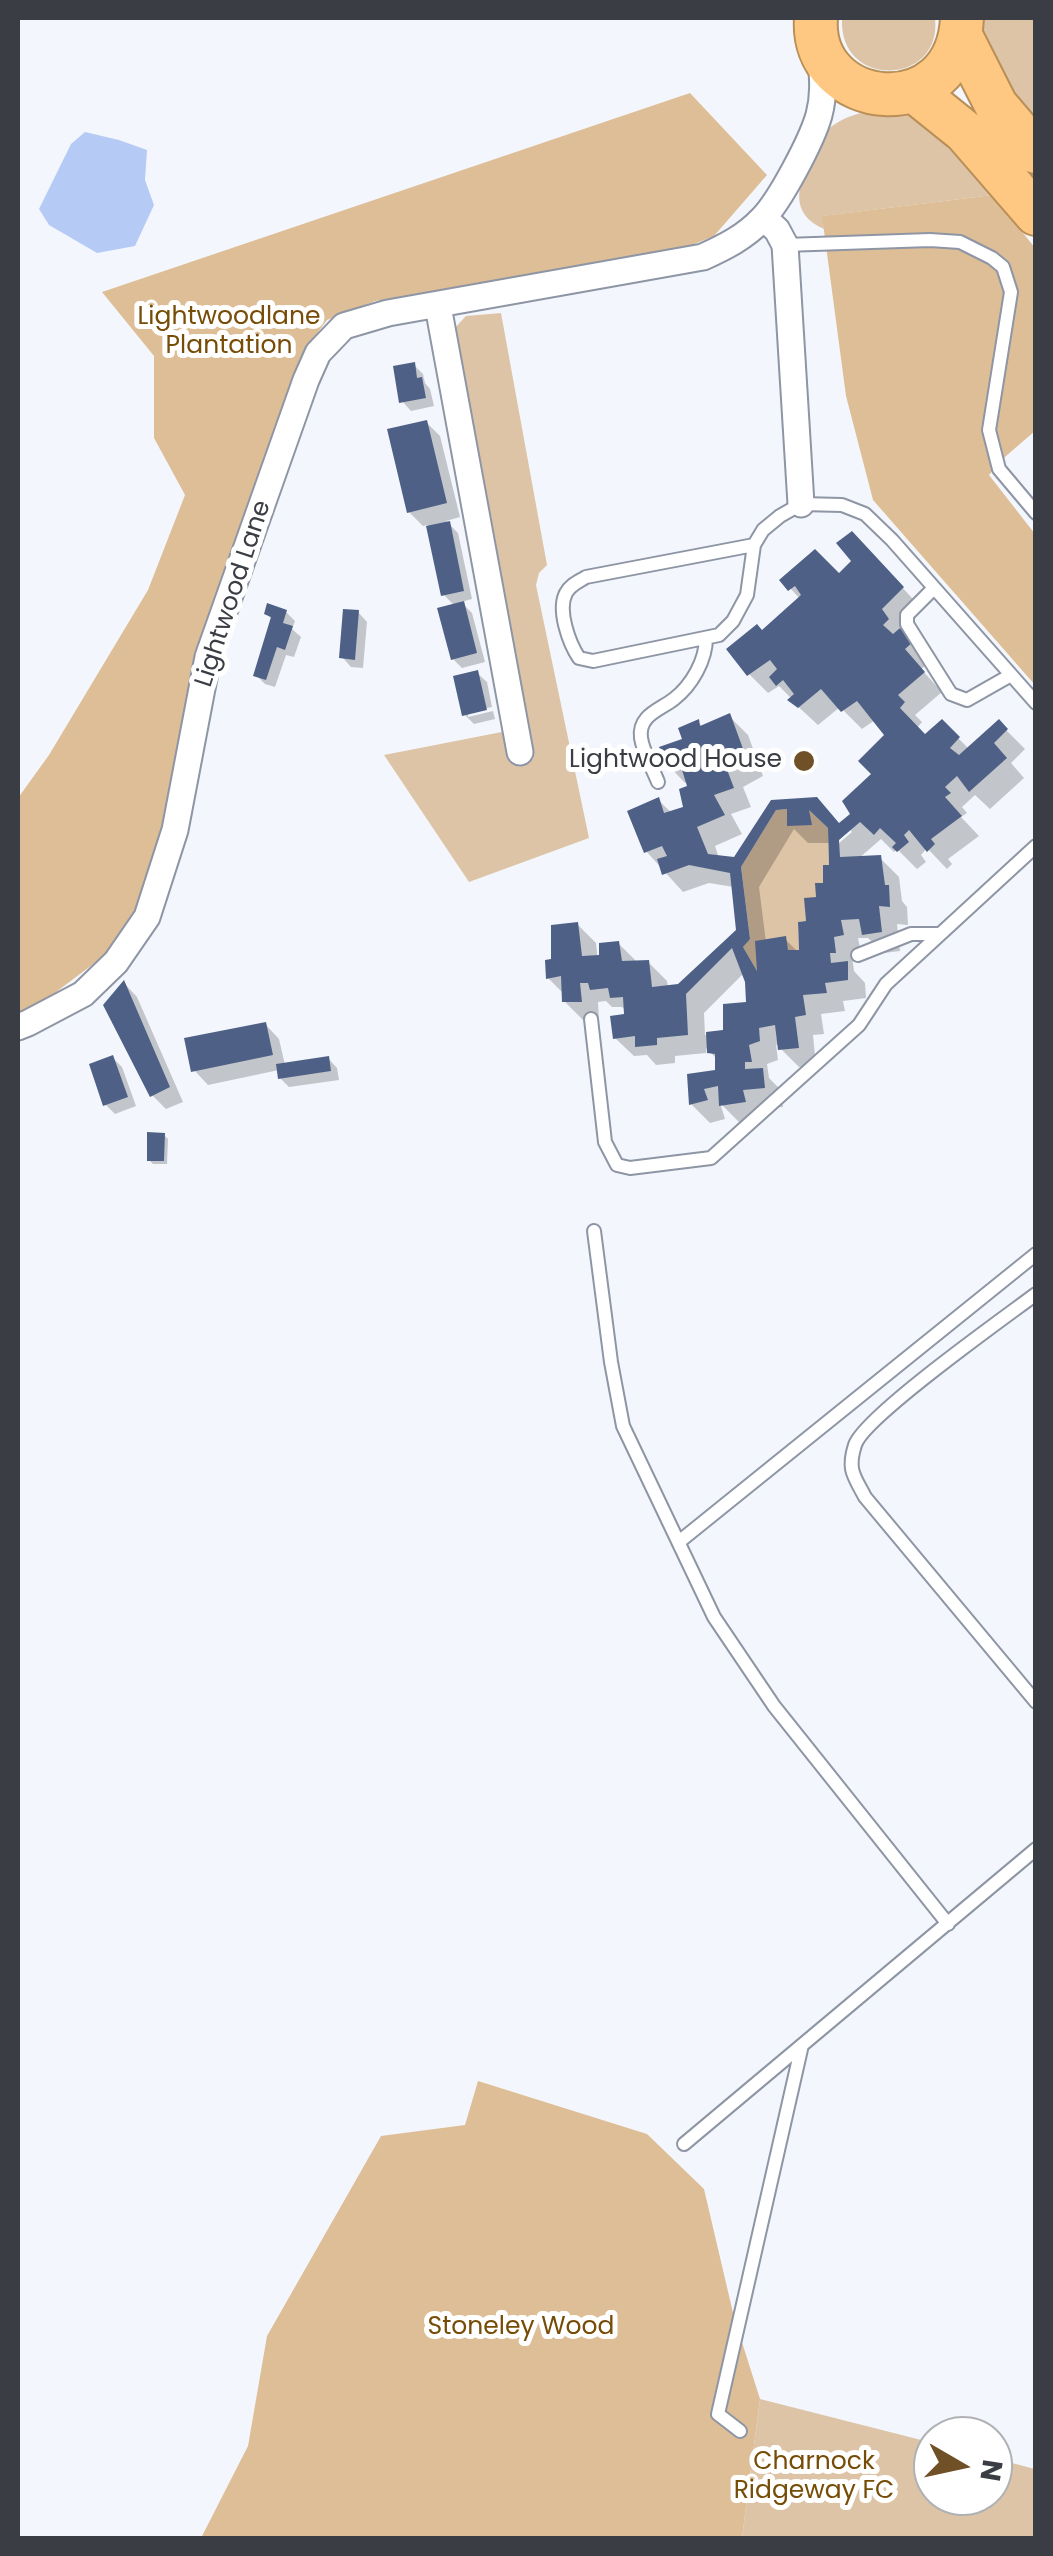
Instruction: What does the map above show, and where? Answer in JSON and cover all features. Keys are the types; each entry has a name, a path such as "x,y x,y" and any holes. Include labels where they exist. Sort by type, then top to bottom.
{"highway":[{"path":"817,31 830,66 847,82 868,92 891,96 914,91 944,70 955,54 961,27"},
{"path":"961,27 996,105 1036,152"},
{"path":"914,91 965,132 1036,214"}],"street":[{"name":"Lightwood Lane","path":"18,1027 83,994 116,962 147,917 175,830 208,657 318,353 344,326 388,313 703,258 738,240 764,218 789,178 818,116 824,84 817,31"},
{"path":"818,116 844,100 868,92"},
{"path":"764,218 785,245 801,504"},
{"path":"438,306 520,752"}],"lane":[{"path":"785,245 960,242 1003,267 1011,292 989,430 999,469 1036,513"},
{"path":"754,546 586,577 568,588 563,599 566,631 579,658 593,661 718,635 733,622 746,595 754,546 763,530 801,504 842,506 864,514 892,540 1036,702"},
{"path":"934,588 907,615 907,624 950,694 967,700 1011,675"},
{"path":"658,782 641,738 644,721 675,698 696,672 706,651 706,638"},
{"path":"591,1019 605,1142 617,1165 630,1168 712,1158 860,1025 886,984 1036,846"},
{"path":"858,955 911,934 937,934"},
{"path":"594,1230 611,1362 624,1426 714,1617 774,1706 948,1924"},
{"path":"680,1541 1036,1254"},
{"path":"1036,1294 887,1408 856,1440 850,1468 865,1497 1036,1702"},
{"path":"684,2144 1036,1850"},
{"path":"740,2431 718,2414 802,2046"}],"green space":[{"path":"842,18 935,18 933,40 923,57 908,67 872,68 856,58 845,41"},
{"path":"974,18 1035,18 1035,129 1024,117"},
{"name":"Lightwoodlane Plantation","path":"690,93 767,175 714,236 665,256 375,301 327,320 304,351 205,637 152,882 124,941 18,1018 18,798 49,755 148,590 185,495 154,438 154,356 102,292"},
{"path":"900,108 937,121 993,195 823,216 824,229 813,223 805,215 799,198 820,139 835,124 853,115"},
{"path":"993,195 1035,248 1035,431 989,475 1035,534 1035,685 873,500 846,396 822,216"},
{"path":"501,313 547,565 539,573 536,585 589,838 469,882 384,755 512,730 451,332 466,316"},
{"path":"787,809 787,825 809,810 828,828 829,865 823,866 823,883 816,883 816,897 805,899 806,921 798,922 799,950 757,971 743,947 750,938 741,867 776,810"},
{"name":"Stoneley Wood","path":"478,2081 647,2134 704,2189 734,2317 760,2399 742,2538 201,2538 248,2446 267,2336 381,2136 465,2125"},
{"name":"Charnock Ridgeway FC","path":"760,2399 913,2438 913,2516 1013,2516 1013,2463 1035,2469 1035,2538 742,2538"}],"water":[{"path":"85,132 147,150 145,180 154,205 135,246 97,253 49,225 39,209 71,144"}],"building":[{"path":"415,362 426,398 399,403 393,366"},
{"path":"427,420 447,503 407,513 387,429"},
{"path":"450,521 464,591 441,596 426,526"},
{"path":"852,531 904,587 882,609 889,619 883,625 893,634 900,628 913,642 905,649 925,672 898,695 905,702 900,708 925,734 942,719 960,737 950,748 959,755 999,719 1008,729 994,743 1007,758 969,792 957,776 945,787 951,793 945,797 962,816 931,839 935,844 927,852 909,830 904,835 909,842 897,852 892,847 896,843 880,828 874,835 860,822 839,840 840,857 881,855 890,907 879,906 882,932 862,935 859,919 841,920 844,935 834,937 836,953 830,953 831,963 848,961 848,980 825,983 827,993 803,995 806,1015 795,1017 799,1048 778,1050 775,1025 759,1028 760,1041 749,1045 752,1062 745,1062 745,1069 763,1068 765,1088 743,1090 746,1102 719,1106 718,1086 704,1089 708,1100 689,1105 687,1074 715,1070 715,1054 707,1053 706,1032 723,1030 723,1004 746,1002 745,982 732,948 686,994 688,1035 657,1038 657,1045 635,1047 635,1036 613,1039 610,1016 624,1014 623,997 610,998 608,988 590,990 588,983 580,983 582,1002 562,1002 561,976 546,979 545,960 551,959 551,925 578,922 582,956 599,955 599,943 619,941 622,961 649,960 652,987 678,984 736,930 730,873 689,865 662,875 657,859 667,856 662,846 644,853 627,811 659,797 664,813 683,807 679,789 687,786 682,770 690,767 686,758 664,765 659,747 682,739 678,728 699,719 700,726 730,713 746,757 726,767 734,788 714,795 725,815 697,827 708,854 734,857 771,800 817,797 839,823 850,814 842,801 871,774 858,761 884,735 857,701 841,712 821,689 798,708 787,700 794,694 783,680 776,686 769,677 777,669 770,660 747,676 726,649 757,624 762,630 801,595 795,586 788,591 779,580 815,549 839,573 851,561 836,543","holes":["787,809 787,826 812,825 809,810 828,828 829,865 823,865 823,883 815,883 816,897 804,898 806,921 798,922 799,950 788,950 786,936 755,941 757,971 743,947 750,939 741,867 776,810"]},
{"path":"464,601 477,653 451,660 437,608"},
{"path":"267,603 287,610 283,623 293,626 285,650 277,647 266,680 253,676 271,617 264,614"},
{"path":"343,609 359,610 355,660 339,658"},
{"path":"478,670 487,710 462,716 453,676"},
{"path":"124,980 170,1087 150,1097 103,1005"},
{"path":"266,1022 273,1055 191,1072 184,1038"},
{"path":"113,1055 128,1097 103,1106 89,1064"},
{"path":"329,1056 331,1071 278,1079 276,1064"},
{"path":"147,1132 165,1133 164,1161 147,1161"}],"place":[{"name":"Lightwood House","path":"804,761"}]}
